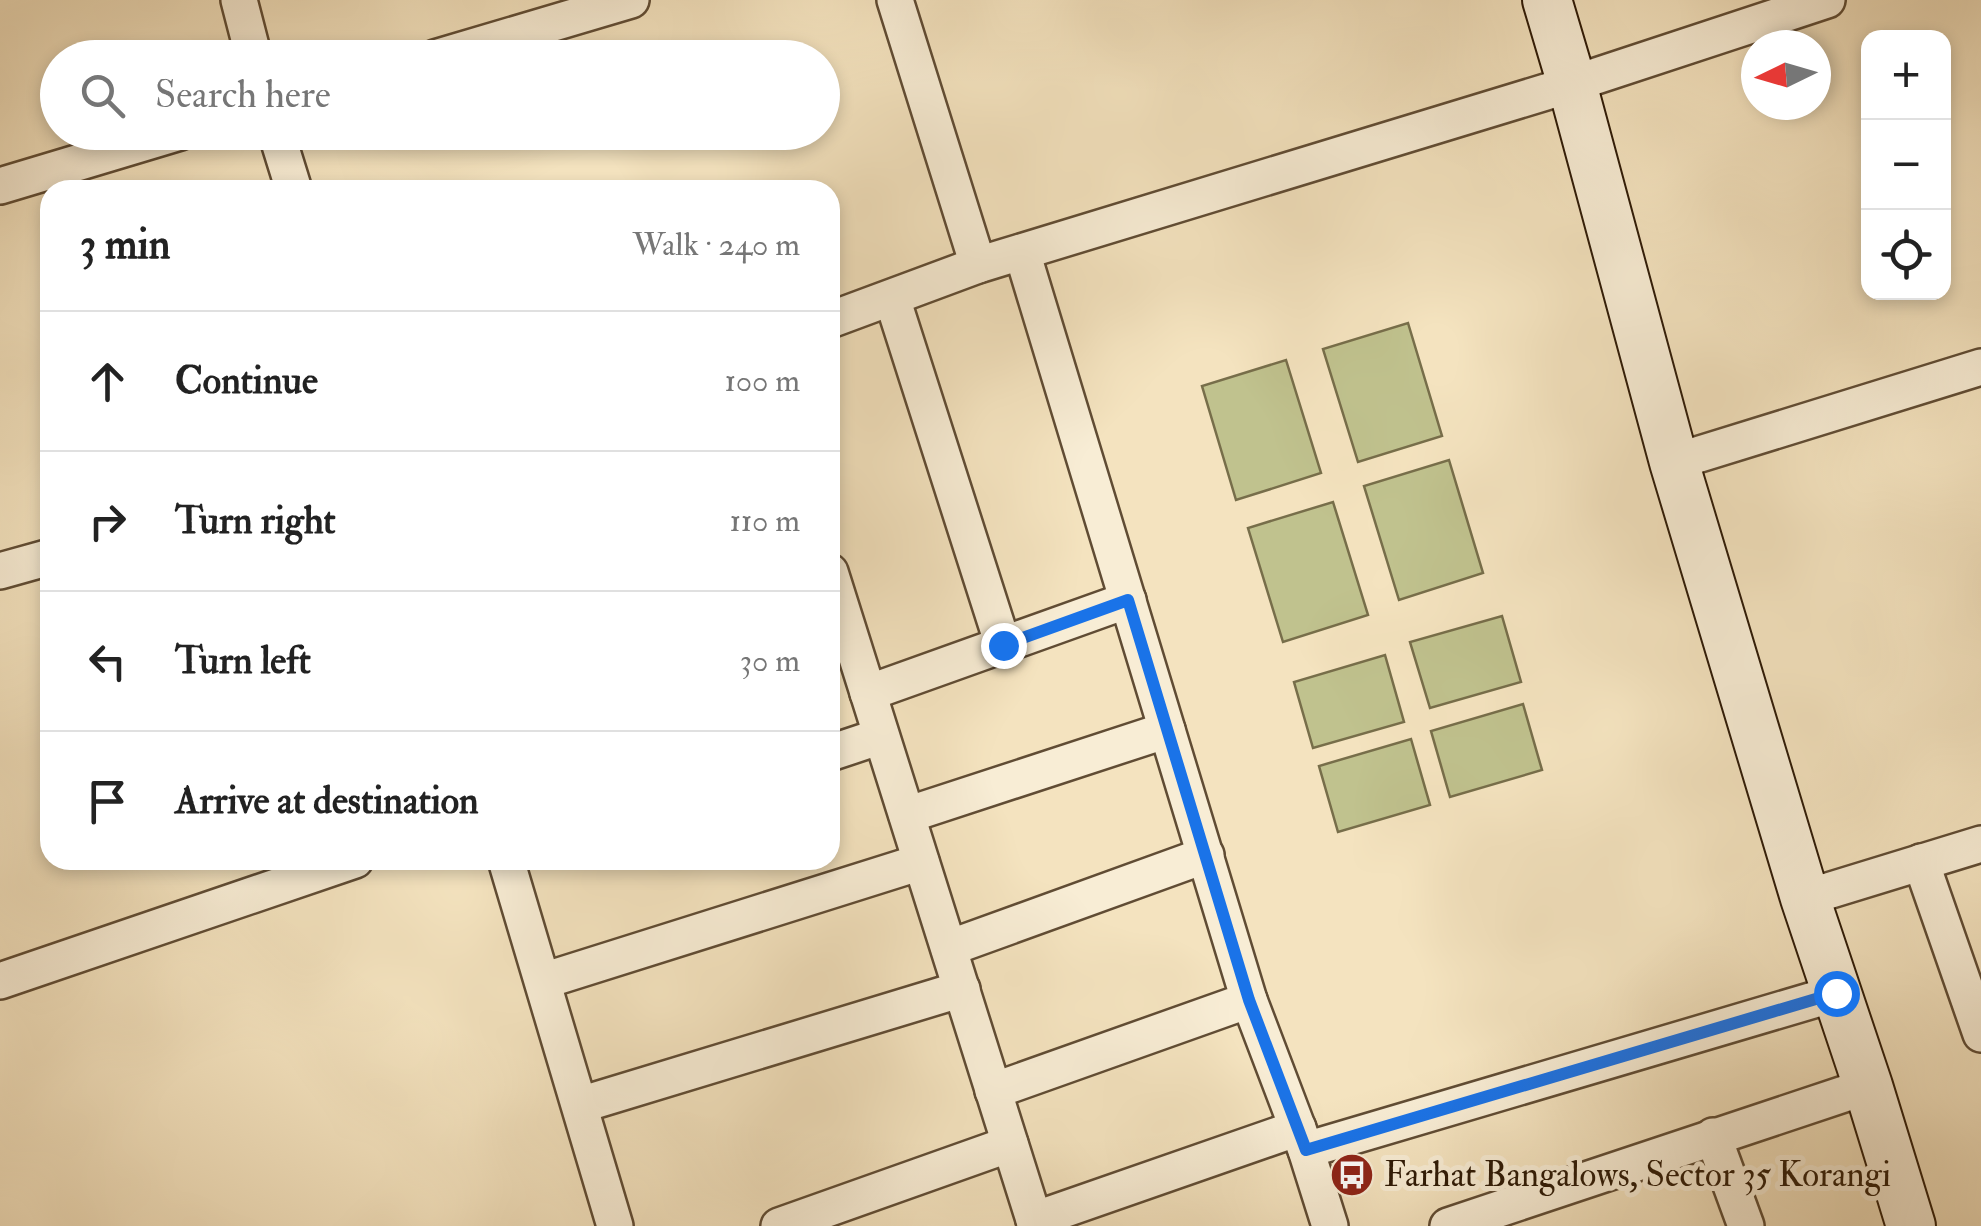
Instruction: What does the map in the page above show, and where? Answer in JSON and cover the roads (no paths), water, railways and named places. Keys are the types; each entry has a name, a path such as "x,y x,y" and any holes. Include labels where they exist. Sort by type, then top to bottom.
{"street":[{"path":"238,0 249,40"},
{"path":"495,40 631,0"},
{"path":"895,0 978,265"},
{"path":"1547,0 1674,462 1805,898 1910,1226"},
{"path":"840,316 978,265 1572,84 1827,0"},
{"path":"0,186 120,150"},
{"path":"282,150 291,180"},
{"path":"1022,252 1249,1000 1330,1226"},
{"path":"892,298 1003,645"},
{"path":"1674,462 1981,367"},
{"path":"0,571 40,560"},
{"path":"868,692 1128,600"},
{"path":"840,623 868,692 1035,1223 1302,1139 1836,993"},
{"path":"907,815 1168,730"},
{"path":"840,750 882,736"},
{"path":"1805,898 1981,844"},
{"path":"948,948 1206,856"},
{"path":"543,981 921,862"},
{"path":"1922,862 1981,1034"},
{"path":"0,981 326,870"},
{"path":"512,870 612,1225"},
{"path":"580,1105 962,989"},
{"path":"994,1091 1249,1000"},
{"path":"1448,1226 1868,1086"},
{"path":"1713,1136 1746,1226"},
{"path":"779,1226 1010,1144"}],"place":[{"name":"Farhat Bangalows, Sector 35 Korangi","path":"1352,1175"}]}
